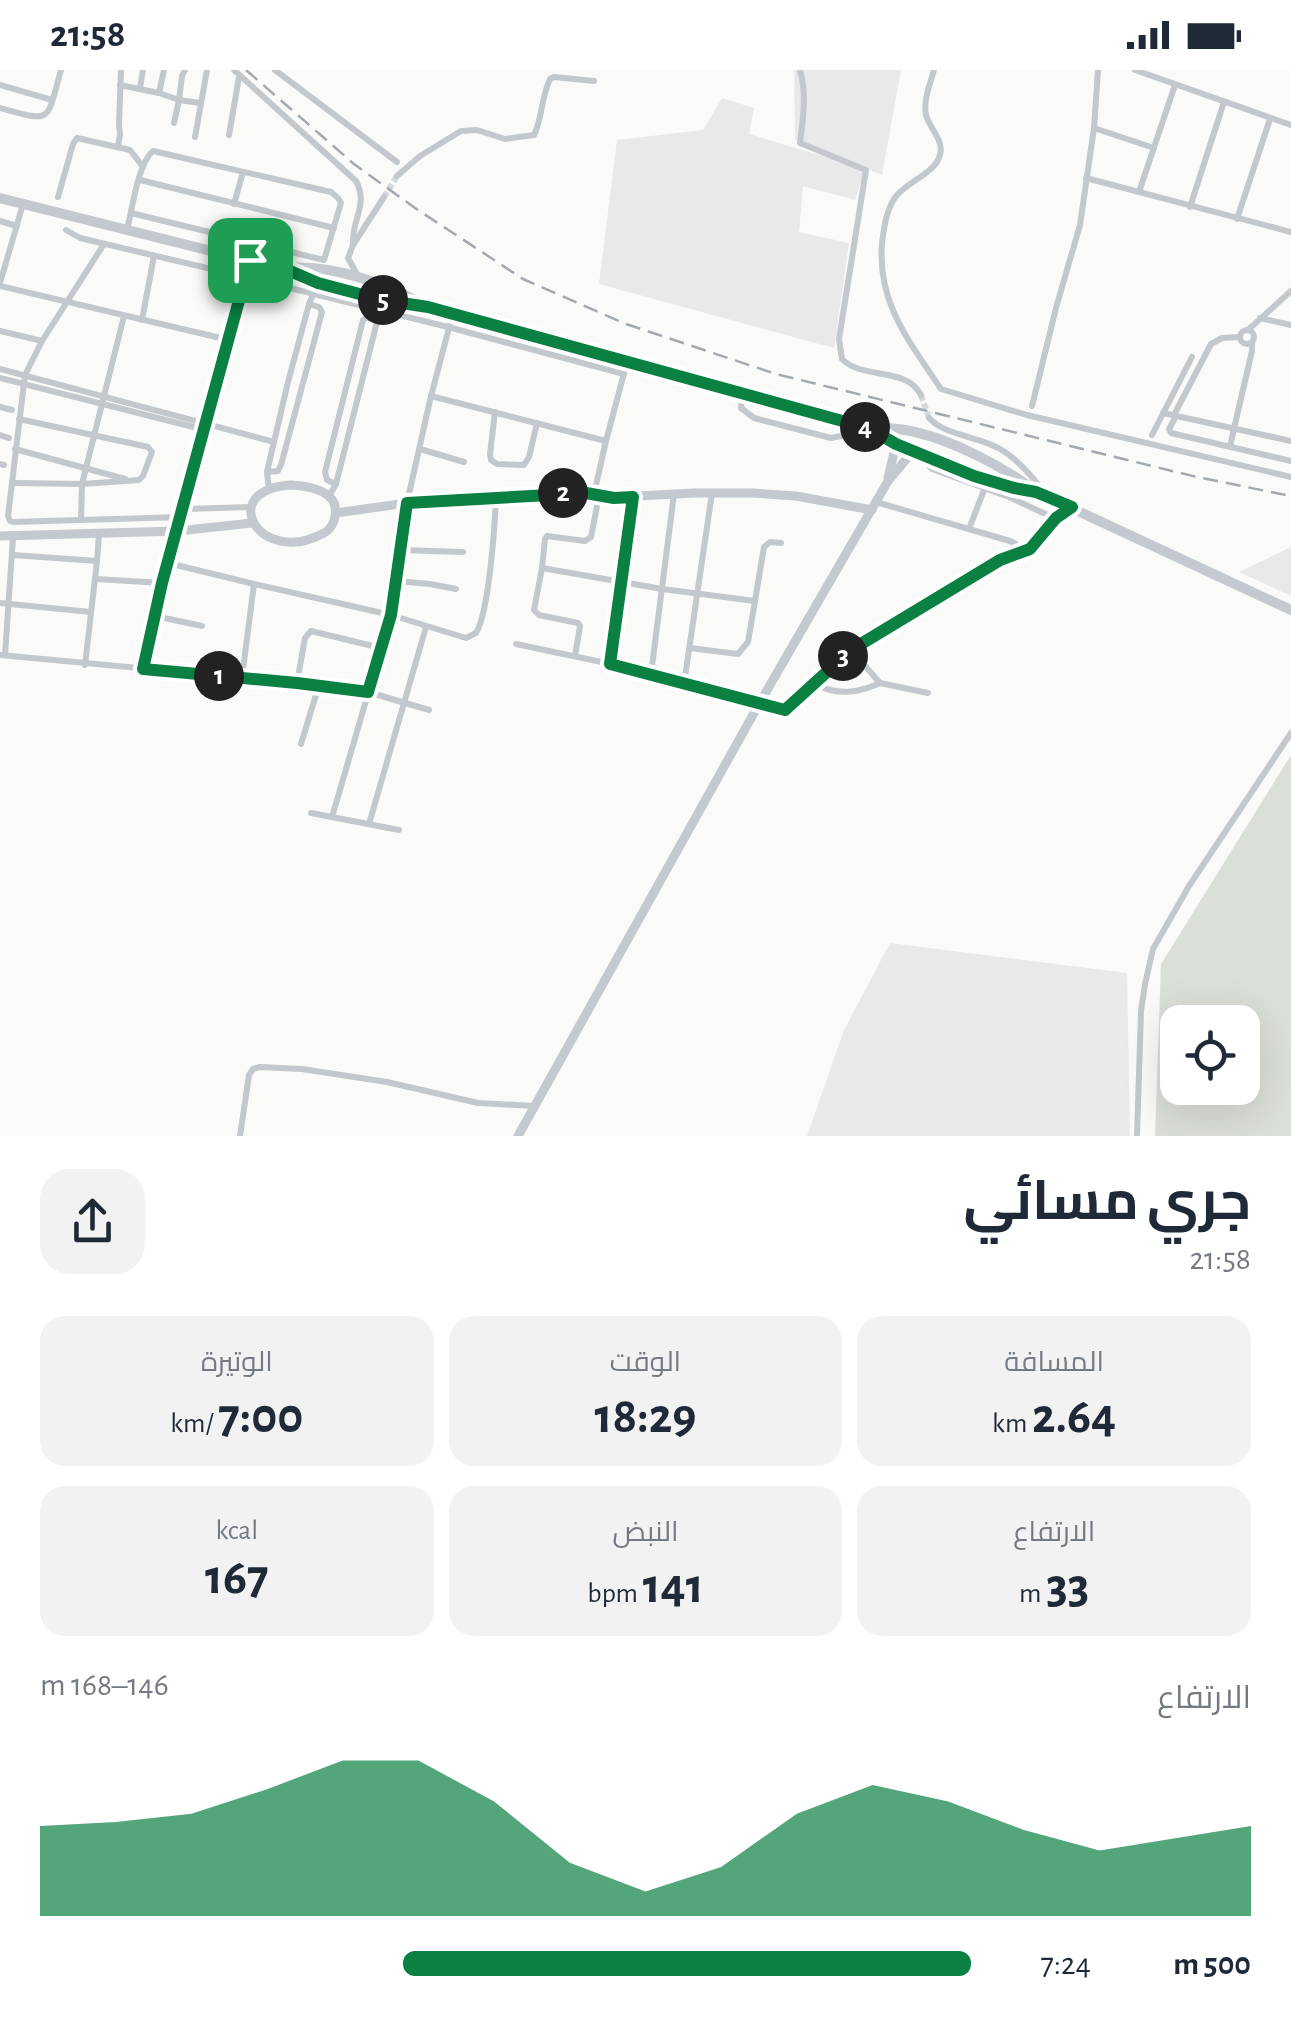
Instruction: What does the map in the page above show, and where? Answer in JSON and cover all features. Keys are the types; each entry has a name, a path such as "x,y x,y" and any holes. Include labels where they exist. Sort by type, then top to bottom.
{"main road":[{"path":"0,198 283,268 329,270 387,286 428,307 453,314 864,427 918,432 990,462 1036,492 1288,611"},
{"path":"283,268 315,288 380,310 428,307"},
{"path":"315,288 320,276 329,270"},
{"path":"380,310 387,286"},
{"path":"864,427 986,485 1036,492"},
{"path":"911,450 908,439 918,432"},
{"path":"986,485 995,475 990,462"}],"street":[{"path":"0,108 38,118 47,114 61,70"},
{"path":"118,146 121,70"},
{"path":"140,89 143,70"},
{"path":"159,93 164,70"},
{"path":"174,124 185,70"},
{"path":"195,136 207,70"},
{"path":"275,70 397,162"},
{"path":"800,70 805,110 800,143 866,170 839,339 842,359 854,368 911,382 921,395"},
{"path":"934,70 926,108 940,145 939,157 893,201 884,234 882,270 893,313 941,390 1027,415 1291,477"},
{"path":"1032,406 1080,225 1098,70"},
{"path":"1135,70 1291,126"},
{"path":"229,135 237,73"},
{"path":"237,73 356,181 362,197 353,245"},
{"path":"397,176 461,130 477,130 512,140 534,135 550,80 594,81"},
{"path":"1139,192 1176,84"},
{"path":"0,85 52,100"},
{"path":"120,85 200,104"},
{"path":"1190,206 1224,102"},
{"path":"1237,219 1270,118"},
{"path":"1094,128 1154,148"},
{"path":"58,198 75,139 130,150 143,167"},
{"path":"127,230 131,213 143,167 148,155 156,151 333,193 341,203 324,260 131,213"},
{"path":"234,204 243,172"},
{"path":"1086,178 1290,230"},
{"path":"140,180 334,228"},
{"path":"329,270 348,258 384,197"},
{"path":"23,204 0,284 65,303 229,340"},
{"path":"0,221 17,226"},
{"path":"66,230 80,238 154,256 315,288 267,472 269,489"},
{"path":"104,244 42,341 24,379 8,516 13,522 81,520 252,507"},
{"path":"142,320 154,256"},
{"path":"348,258 359,278"},
{"path":"143,669 162,583 250,260"},
{"path":"1252,342 1243,344 1241,332 1291,291"},
{"path":"267,472 280,469 322,312 320,307 308,304"},
{"path":"329,496 336,484 380,310"},
{"path":"336,484 325,476 342,400 362,323 380,310 624,374"},
{"path":"332,817 391,615 407,503 453,314"},
{"path":"81,520 82,484 124,316"},
{"path":"1260,318 1291,325"},
{"path":"1230,446 1252,351 1254,335 1248,330"},
{"path":"0,331 42,341"},
{"path":"1240,337 1219,338 1211,344 1169,429 1171,433 1291,461"},
{"path":"1152,434 1192,358"},
{"path":"575,656 578,623 534,610 546,537 585,541 591,537 606,441 628,360"},
{"path":"0,369 24,379 274,442"},
{"path":"0,378 24,379"},
{"path":"288,382 302,385"},
{"path":"743,393 742,408 754,418 831,438 864,427"},
{"path":"431,396 606,441"},
{"path":"342,400 355,403"},
{"path":"0,407 12,410"},
{"path":"495,412 490,454 497,464 526,463 537,423"},
{"path":"1164,414 1291,442"},
{"path":"12,483 139,480 152,452 148,447 19,418"},
{"path":"929,418 937,426 1006,454 1048,497"},
{"path":"0,436 10,438"},
{"path":"986,443 990,462"},
{"path":"888,481 896,444"},
{"path":"420,449 464,462"},
{"path":"16,450 131,481"},
{"path":"518,1136 759,704 888,481 911,450"},
{"path":"280,485 301,485 329,496 336,514 321,535 298,541 267,536 252,523 252,507 260,495 280,485"},
{"path":"969,529 986,485 1056,518"},
{"path":"336,514 407,503 496,497 597,494 614,498 712,493 796,496 874,506 969,529 1028,550"},
{"path":"684,684 712,493"},
{"path":"651,674 674,494"},
{"path":"168,563 391,615 466,638 480,627 496,497"},
{"path":"610,664 633,497"},
{"path":"516,644 788,709 851,650 1000,560 1028,550 1056,518 1072,507"},
{"path":"0,536 178,531 252,523"},
{"path":"86,664 99,534"},
{"path":"13,536 2,655 319,685 368,692 429,710"},
{"path":"690,648 734,655 743,650 748,642 764,547 780,542"},
{"path":"400,550 463,552"},
{"path":"13,555 96,561"},
{"path":"542,568 755,601"},
{"path":"96,579 162,583"},
{"path":"396,582 456,589"},
{"path":"242,678 254,584"},
{"path":"4,603 91,612"},
{"path":"155,616 202,626"},
{"path":"369,824 426,627"},
{"path":"297,683 308,632 314,630 381,648"},
{"path":"851,650 880,682 928,692"},
{"path":"815,684 825,689 860,692 880,682"},
{"path":"301,744 319,685"},
{"path":"1137,1136 1141,1011 1150,957 1189,886 1291,733"},
{"path":"311,813 399,830"},
{"path":"240,1136 249,1074 260,1067 378,1080 478,1103 535,1106"}],"shaded area":[{"path":"794,70 901,70 882,175 865,168 855,200 803,186 799,232 849,243 834,348 599,284 617,140 703,130 722,98 754,108 749,134 856,166 795,140"},
{"path":"1291,547 1291,596 1239,572"},
{"path":"1291,755 1291,1136 1155,1136 1161,964"},
{"path":"890,943 1127,973 1130,1136 807,1136 844,1030"}],"tunnel":[{"path":"384,197 397,176"},
{"path":"921,395 929,418"}],"railway":[{"path":"246,70 354,164 415,208 523,279 626,324 776,374 1197,477 1291,496"}],"route":[{"path":"250,260 318,283 428,307 868,428 896,444 974,476 1036,492 1072,507 1056,518 1030,549 1000,560 851,650 785,710 610,664 633,497 586,493 407,503 391,615 368,692 143,669 162,583 250,260"}]}
